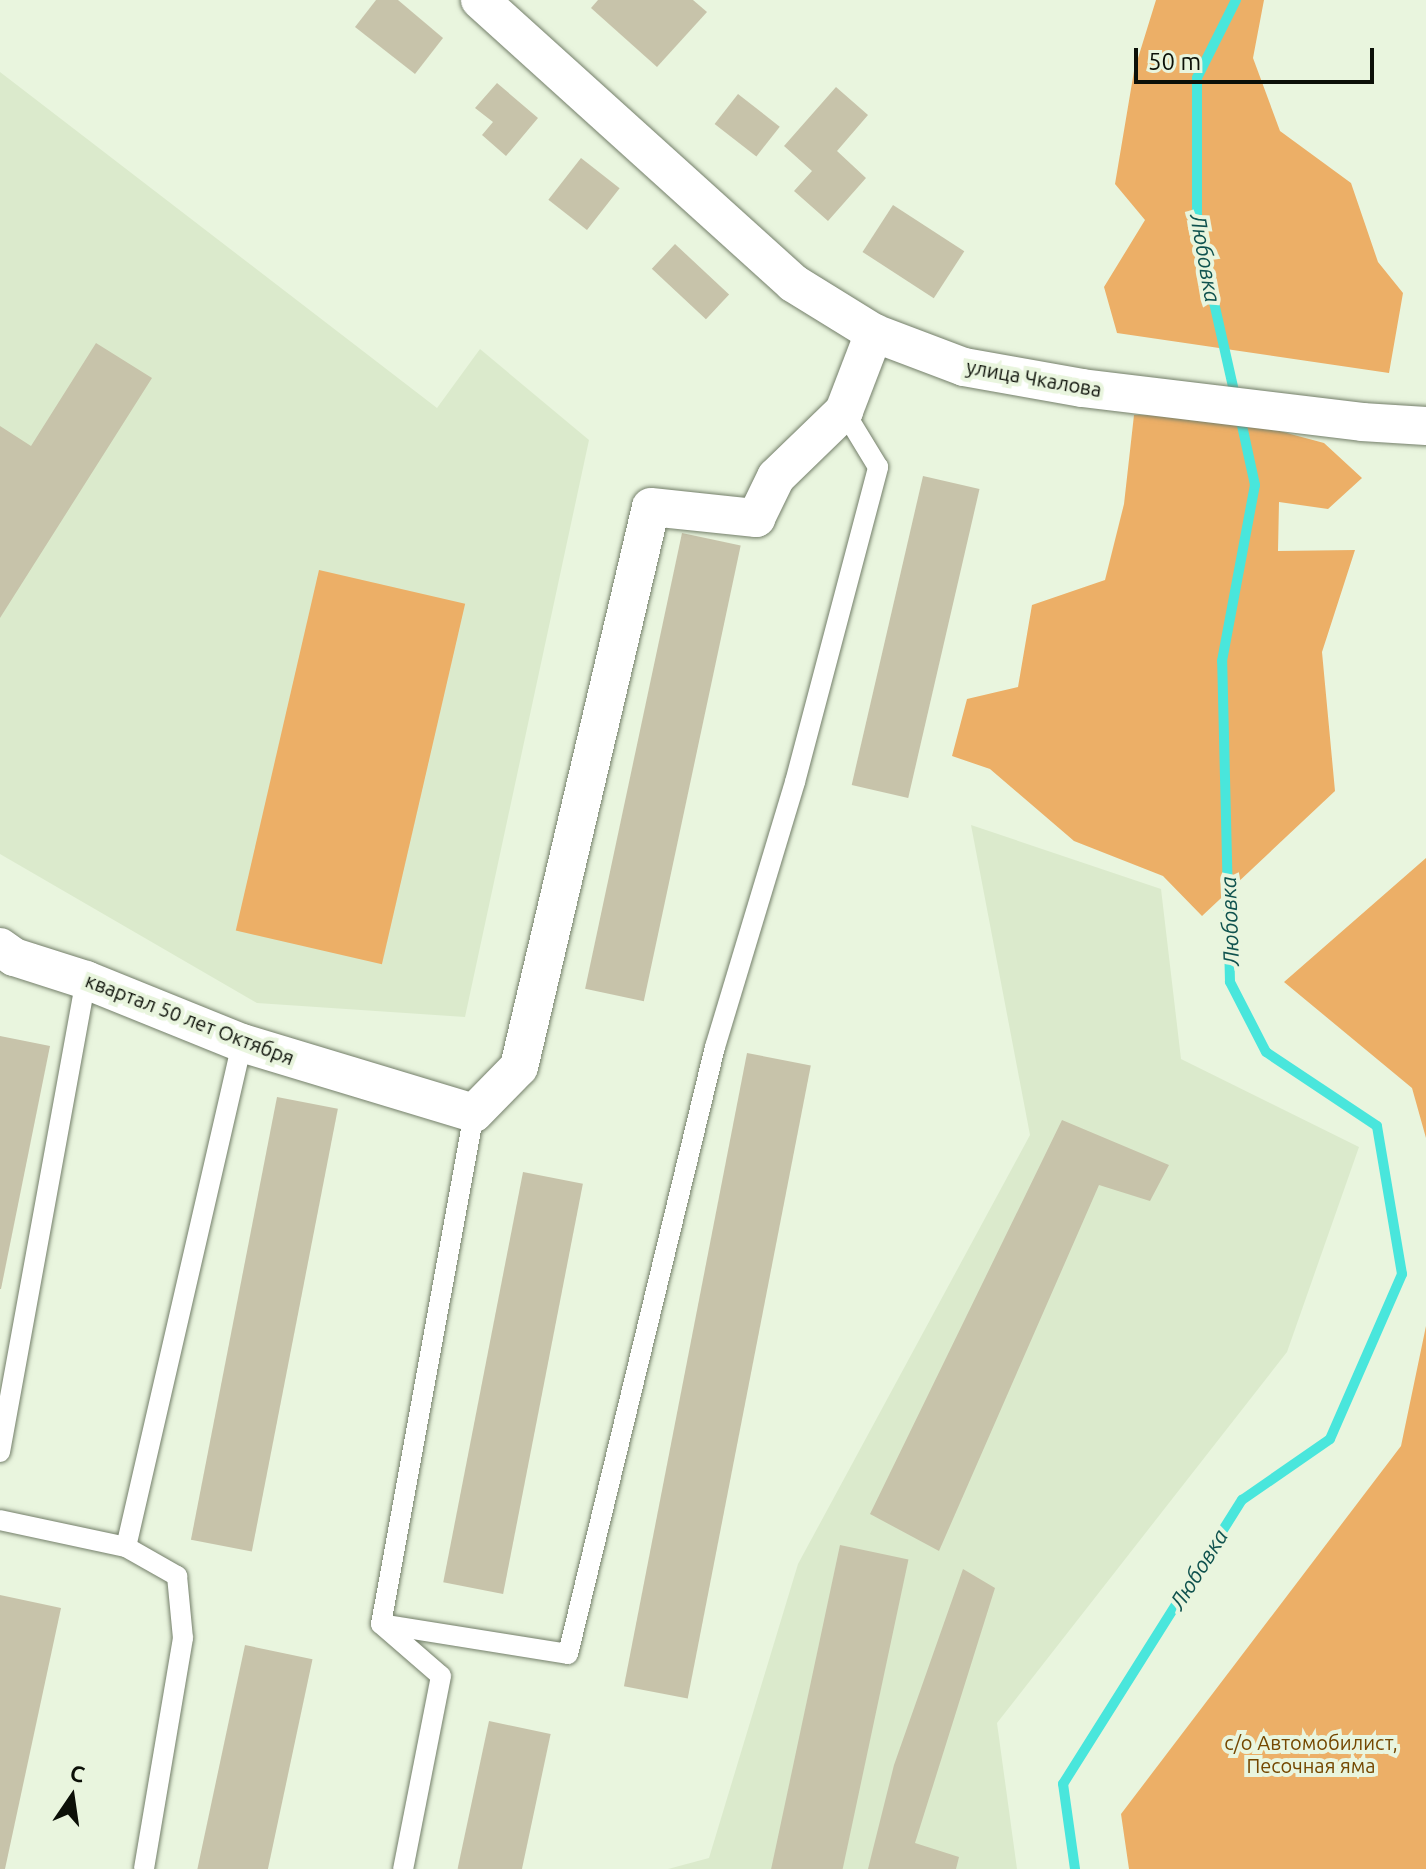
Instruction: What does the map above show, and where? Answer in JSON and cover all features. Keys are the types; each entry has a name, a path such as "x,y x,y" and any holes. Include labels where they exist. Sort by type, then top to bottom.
{"street":[{"name":"улица Чкалова","path":"480,0 793,283 874,333 964,367 1082,388 1362,422 1426,426"},
{"path":"474,1113 519,1067 651,507 756,518 776,477 844,411 874,333"},
{"name":"квартал 50 лет Октября","path":"0,947 14,957 86,980 242,1043 474,1113"}],"lane":[{"path":"381,1624 568,1654 715,1047 795,782 878,467 844,411"},
{"path":"0,1452 86,980"},
{"path":"126,1547 242,1043"},
{"path":"381,1624 474,1113"},
{"path":"0,1520 126,1547 177,1576 183,1638 144,1869"},
{"path":"381,1624 441,1676 403,1869"}],"shaded area":[{"path":"0,72 437,408 480,349 589,440 465,1017 257,1003 0,854"},
{"path":"971,825 1161,889 1181,1059 1359,1147 1287,1352 997,1723 1017,1869 668,1869 709,1858 798,1564 1030,1135"}],"green space":[{"path":"1156,0 1264,0 1253,58 1280,131 1351,183 1378,262 1403,293 1389,373 1117,333 1104,287 1145,220 1115,184 1134,71"},
{"path":"1134,415 1223,416 1324,443 1362,478 1328,509 1279,502 1278,551 1355,550 1322,652 1335,791 1202,916 1163,876 1074,841 990,769 952,756 967,699 1018,687 1032,605 1105,580 1124,504"},
{"path":"319,570 465,604 382,964 236,931"},
{"path":"1426,858 1426,1138 1412,1088 1284,982"},
{"name":"с/о Автомобилист, Песочная яма","path":"1426,1326 1426,1869 1129,1869 1121,1814 1401,1446"}],"building":[{"path":"376,0 398,0 443,38 415,74 355,27"},
{"path":"598,0 693,0 707,12 657,67 591,8"},
{"path":"497,83 538,118 506,156 482,135 493,122 475,108"},
{"path":"836,87 868,115 837,151 866,178 828,221 794,191 812,171 784,146"},
{"path":"738,94 780,127 756,157 715,124"},
{"path":"581,158 620,188 587,230 548,200"},
{"path":"893,205 964,251 934,298 863,252"},
{"path":"675,244 729,294 706,319 652,269"},
{"path":"96,343 152,378 0,618 0,426 31,446"},
{"path":"923,476 980,489 908,798 852,785"},
{"path":"682,533 741,545 644,1001 585,989"},
{"path":"0,1036 50,1046 1,1289 0,1289"},
{"path":"747,1053 811,1065 688,1699 624,1686"},
{"path":"277,1097 338,1109 252,1552 191,1540"},
{"path":"1062,1120 1169,1165 1150,1201 1099,1185 939,1551 870,1514"},
{"path":"523,1172 583,1184 503,1594 443,1582"},
{"path":"840,1545 908,1560 843,1869 771,1869"},
{"path":"963,1569 995,1588 915,1843 959,1857 956,1869 868,1869 894,1765"},
{"path":"0,1595 61,1608 5,1869 0,1869"},
{"path":"245,1645 312,1659 268,1869 197,1869"},
{"path":"489,1721 551,1734 522,1869 458,1869"}],"waterway":[{"name":"Любовка","path":"1236,0 1197,78 1197,227 1236,400"},
{"name":"Любовка","path":"1075,1869 1063,1784 1242,1500 1330,1439 1402,1274 1377,1126 1266,1052 1230,982 1222,661 1255,485 1240,416"}]}
